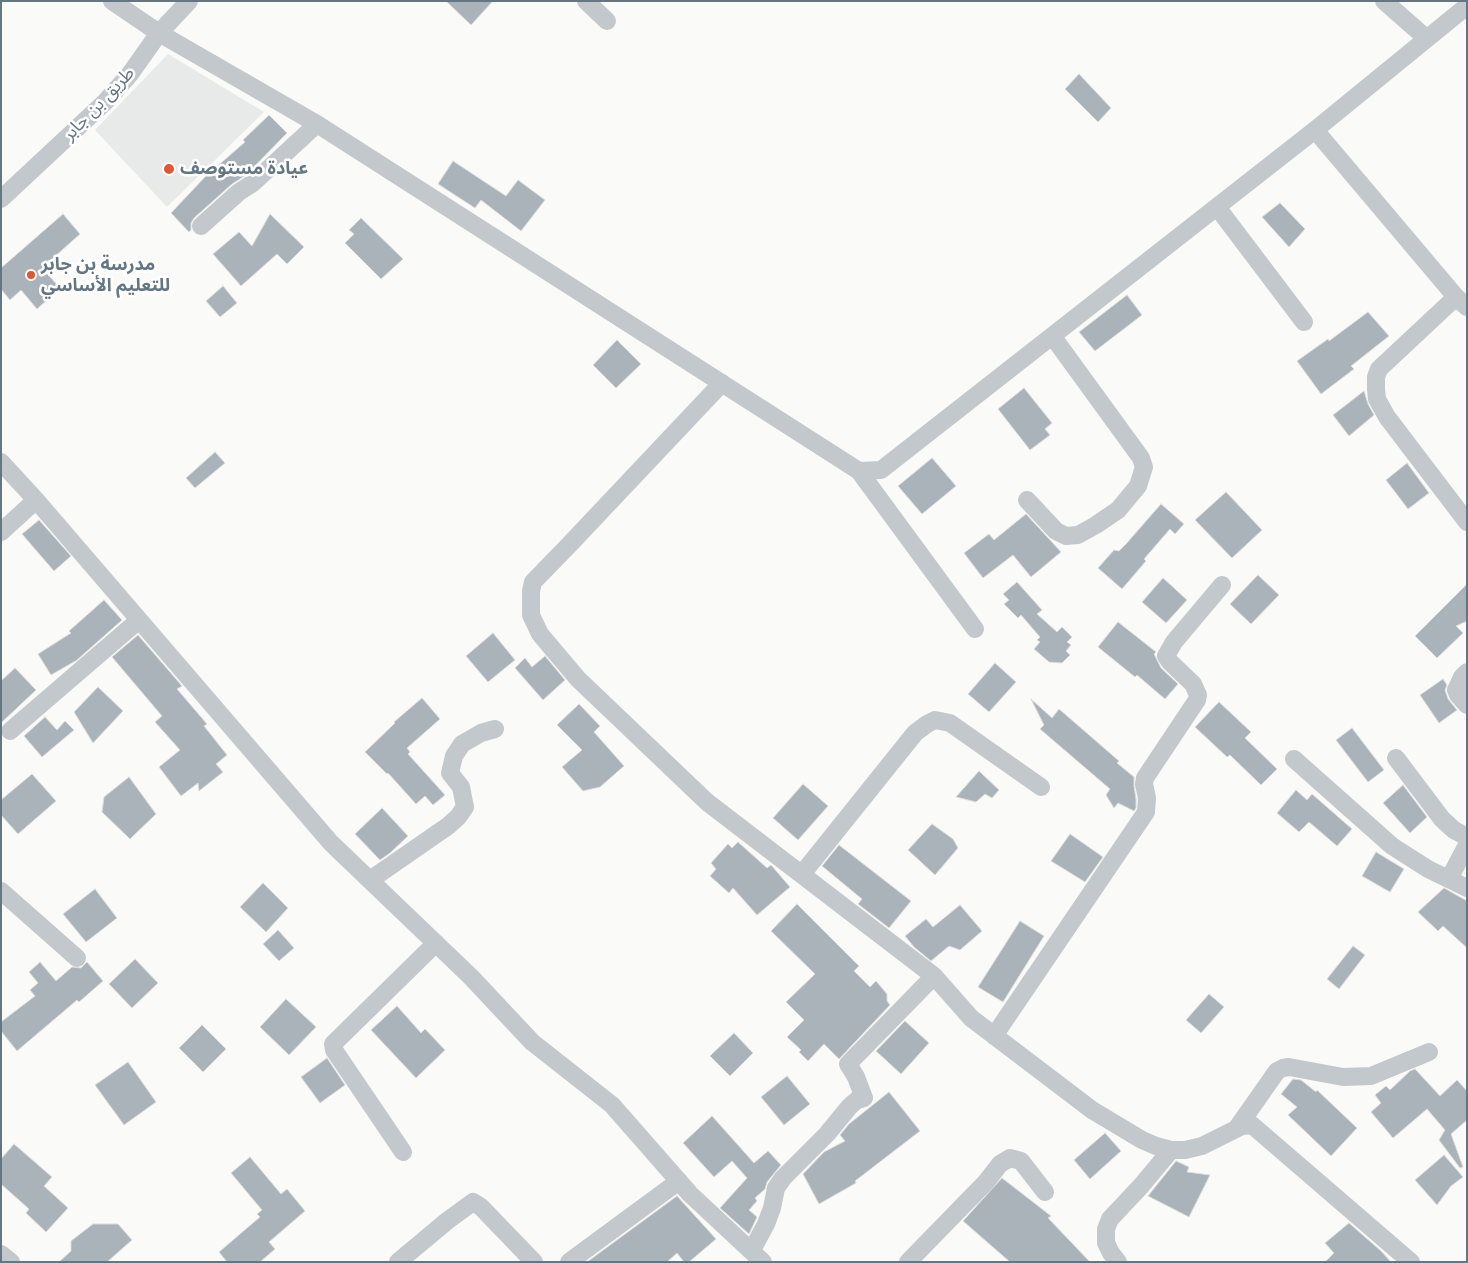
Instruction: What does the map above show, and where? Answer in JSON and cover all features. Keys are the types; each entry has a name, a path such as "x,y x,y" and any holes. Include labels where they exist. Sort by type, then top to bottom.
{"street":[{"path":"112,1 159,33 317,124 859,471 975,629"},
{"name":"طريق بن جابر","path":"1,199 105,102 130,74 159,33 190,1"},
{"path":"586,1 607,20"},
{"path":"1384,1 1426,38"},
{"path":"859,471 881,470 1315,130 1467,6"},
{"path":"201,226 239,192 253,183 317,124"},
{"path":"1315,130 1461,302 1379,370 1376,377 1376,389 1377,399 1387,417 1467,522"},
{"path":"1216,207 1304,322"},
{"path":"1027,500 1056,531 1066,536 1078,535 1118,510 1138,486 1144,467 1141,458 1053,336"},
{"path":"722,383 533,582 531,615 540,634 578,679 707,802 934,976 971,1018 1092,1110 1142,1140 1171,1150 1186,1150 1202,1146 1246,1124 1252,1125 1410,1262"},
{"path":"1,462 36,500 331,843 471,977 532,1042 612,1105 690,1194 757,1256 772,1208 776,1188 783,1178 827,1134 850,1106 857,1100 864,1098 856,1076 848,1064 934,976"},
{"path":"1,532 36,500"},
{"path":"994,1036 1146,812 1145,778 1198,696 1193,684 1166,656 1174,642 1222,586"},
{"path":"10,731 139,620"},
{"path":"1467,672 1462,677 1456,690 1467,705"},
{"path":"802,874 915,733 926,724 935,720 950,723 1041,787"},
{"path":"370,880 448,826 462,812 465,807 460,788 450,773 454,756 462,744 481,733 495,729"},
{"path":"1396,758 1442,819 1454,830 1467,837"},
{"path":"1294,759 1392,846 1428,869 1467,888"},
{"path":"1449,880 1467,845"},
{"path":"1,891 77,958"},
{"path":"402,1152 334,1050 333,1044 436,943"},
{"path":"1237,1128 1274,1075 1283,1068 1289,1067 1342,1077 1371,1076 1429,1052"},
{"path":"1118,1262 1110,1253 1106,1243 1106,1230 1110,1220 1171,1150"},
{"path":"908,1262 986,1182 1000,1164 1010,1158 1021,1161 1045,1192"},
{"path":"569,1262 679,1181"},
{"path":"398,1262 473,1202 481,1207 534,1262"},
{"path":"1,1254 11,1262"}],"shaded area":[{"name":"عيادة مستوصف","path":"168,54 264,112 167,207 95,130"}],"building":[{"path":"446,1 493,1 471,25"},
{"path":"1079,74 1111,108 1098,122 1065,89"},
{"path":"269,115 287,133 246,175 232,184 194,218 189,232 171,213 205,177 245,142 243,140"},
{"path":"453,161 506,196 518,180 545,200 521,231 481,200 475,208 438,184"},
{"path":"1280,203 1305,229 1289,247 1262,217"},
{"path":"63,214 80,234 42,268 60,288 37,309 21,290 10,300 1,289 1,268"},
{"path":"270,214 304,247 287,264 277,254 241,286 213,254 239,232 252,246"},
{"path":"361,218 403,259 381,279 345,243 354,234 349,230"},
{"path":"223,286 237,303 220,317 206,301"},
{"path":"1127,295 1142,315 1095,351 1079,332"},
{"path":"1368,312 1389,336 1351,366 1354,369 1321,394 1297,361 1328,339 1329,341"},
{"path":"617,340 641,364 616,388 593,365"},
{"path":"1024,388 1052,423 1045,429 1050,435 1030,450 998,409"},
{"path":"1364,391 1374,415 1349,436 1333,415"},
{"path":"215,452 225,463 195,488 186,478"},
{"path":"932,458 956,486 922,514 898,486"},
{"path":"1407,463 1429,493 1408,509 1386,480"},
{"path":"1226,492 1262,530 1232,558 1195,520"},
{"path":"1161,504 1184,524 1175,534 1170,529 1144,559 1146,561 1122,589 1098,568 1114,550 1119,551 1126,544"},
{"path":"1026,514 1061,552 1031,577 1013,555 983,578 964,553 989,534 994,540"},
{"path":"39,520 71,556 54,571 22,534"},
{"path":"1258,575 1279,595 1251,624 1230,604"},
{"path":"1163,578 1187,600 1166,623 1142,602"},
{"path":"1017,582 1042,610 1037,614 1057,632 1062,627 1072,637 1067,642 1071,645 1066,651 1070,655 1062,663 1049,662 1034,649 1040,642 1037,640 1040,637 1021,615 1018,618 1004,604 1009,600 1003,594"},
{"path":"1467,584 1467,621 1456,626 1463,633 1437,658 1415,636"},
{"path":"104,600 122,620 77,660 51,675 38,654 71,633 69,631"},
{"path":"1118,622 1156,652 1154,654 1161,668 1178,684 1165,699 1137,675 1135,677 1098,647"},
{"path":"493,633 515,660 488,682 466,656"},
{"path":"138,635 182,686 177,689 207,724 204,726 227,755 216,764 223,772 199,791 198,783 181,796 159,767 180,750 155,722 162,716 112,657"},
{"path":"545,656 565,680 543,700 515,668 525,658 532,667"},
{"path":"995,663 1016,682 989,712 968,694"},
{"path":"15,668 36,690 1,723 1,681"},
{"path":"1443,679 1447,685 1445,690 1448,699 1457,710 1439,723 1420,695"},
{"path":"98,687 123,711 93,743 74,712"},
{"path":"422,698 440,719 407,748 410,752 408,754 445,795 433,805 425,796 416,804 388,773 365,752 394,722"},
{"path":"1031,699 1052,718 1059,709 1119,761 1117,763 1134,777 1136,808 1134,811 1118,803 1114,808 1106,795 1110,789 1040,729 1044,725"},
{"path":"1219,702 1251,732 1245,738 1277,769 1261,785 1230,755 1227,757 1195,727"},
{"path":"579,704 600,726 594,732 624,766 600,787 583,791 562,767 582,750 557,725"},
{"path":"45,717 57,730 65,721 74,730 42,757 24,736"},
{"path":"1352,728 1384,770 1368,782 1336,740"},
{"path":"979,771 999,790 992,798 985,794 976,802 956,797"},
{"path":"32,774 56,801 18,834 1,815 1,800"},
{"path":"129,777 156,814 130,839 102,812 104,797"},
{"path":"803,784 828,806 798,840 773,818"},
{"path":"1403,785 1427,817 1410,833 1383,803"},
{"path":"1296,790 1307,800 1312,794 1352,829 1337,846 1309,822 1299,832 1277,813"},
{"path":"382,808 408,836 380,860 355,834"},
{"path":"932,824 953,839 958,848 935,875 908,850"},
{"path":"1070,834 1103,857 1085,882 1051,861"},
{"path":"738,842 767,868 771,865 790,887 757,915 733,888 729,893 710,876 716,869 711,863 728,844 732,848"},
{"path":"839,845 911,901 889,928 858,904 862,899 822,866"},
{"path":"1376,852 1404,869 1390,892 1362,876"},
{"path":"263,883 288,908 266,932 240,907"},
{"path":"1444,888 1467,901 1467,948 1443,926 1438,931 1418,912"},
{"path":"95,889 117,918 86,942 63,914"},
{"path":"797,904 859,966 854,971 870,987 876,981 887,994 887,1001 890,1005 839,1059 824,1044 808,1061 799,1052 801,1050 787,1037 804,1020 786,1002 815,974 771,931"},
{"path":"960,905 982,931 960,950 949,946 931,961 914,947 905,936 926,919 933,927"},
{"path":"1020,921 1044,936 1003,1002 978,987"},
{"path":"278,930 294,948 279,961 263,944"},
{"path":"1353,946 1365,955 1339,989 1327,979"},
{"path":"135,959 158,983 132,1008 109,984"},
{"path":"40,962 56,981 72,967 81,968 87,962 103,981 79,1002 77,1000 17,1051 1,1031 1,1022 35,996 30,990 38,983 29,972"},
{"path":"1209,994 1224,1007 1201,1033 1186,1020"},
{"path":"286,999 316,1027 289,1055 260,1027"},
{"path":"397,1006 421,1033 425,1029 445,1050 416,1078 371,1030"},
{"path":"905,1021 929,1043 901,1074 876,1051"},
{"path":"202,1025 226,1049 203,1072 179,1048"},
{"path":"734,1033 753,1053 730,1076 710,1056"},
{"path":"327,1058 345,1085 320,1103 301,1077"},
{"path":"128,1062 156,1102 124,1125 95,1085"},
{"path":"1415,1069 1440,1096 1457,1080 1467,1091 1467,1120 1451,1134 1463,1167 1460,1168 1439,1140 1445,1130 1427,1109 1393,1138 1371,1112 1381,1103 1375,1095 1386,1086 1390,1090 1410,1071"},
{"path":"787,1076 810,1104 784,1125 761,1097"},
{"path":"1293,1079 1301,1080 1316,1092 1317,1090 1357,1128 1331,1156 1288,1115 1297,1107 1281,1094"},
{"path":"889,1092 920,1131 855,1181 856,1183 819,1204 803,1174 824,1152 845,1141 840,1135 849,1124"},
{"path":"712,1116 754,1163 768,1151 781,1165 767,1182 765,1189 755,1198 757,1201 749,1210 757,1217 749,1234 720,1208 747,1178 732,1161 714,1177 683,1143"},
{"path":"1105,1133 1121,1151 1090,1179 1074,1160"},
{"path":"14,1144 52,1177 44,1186 68,1208 46,1232 26,1213 29,1209 1,1184 1,1159"},
{"path":"1444,1155 1463,1177 1451,1186 1437,1205 1415,1180"},
{"path":"250,1157 281,1194 287,1189 305,1211 269,1242 275,1249 260,1262 227,1262 219,1252 260,1217 257,1214 262,1210 231,1173"},
{"path":"1176,1161 1189,1167 1187,1172 1210,1175 1189,1217 1148,1196"},
{"path":"1002,1178 1051,1216 1048,1218 1090,1262 1010,1262 963,1221"},
{"path":"677,1196 716,1239 689,1262 684,1262 677,1253 667,1262 587,1262"},
{"path":"1349,1223 1391,1262 1325,1262 1334,1253 1325,1243"},
{"path":"93,1224 118,1224 132,1240 107,1262 59,1262 71,1251 71,1241"}],"place":[{"name":"عيادة مستوصف","path":"169,169"},
{"name":"مدرسة بن جابر للتعليم الأساسي","path":"31,275"}]}
